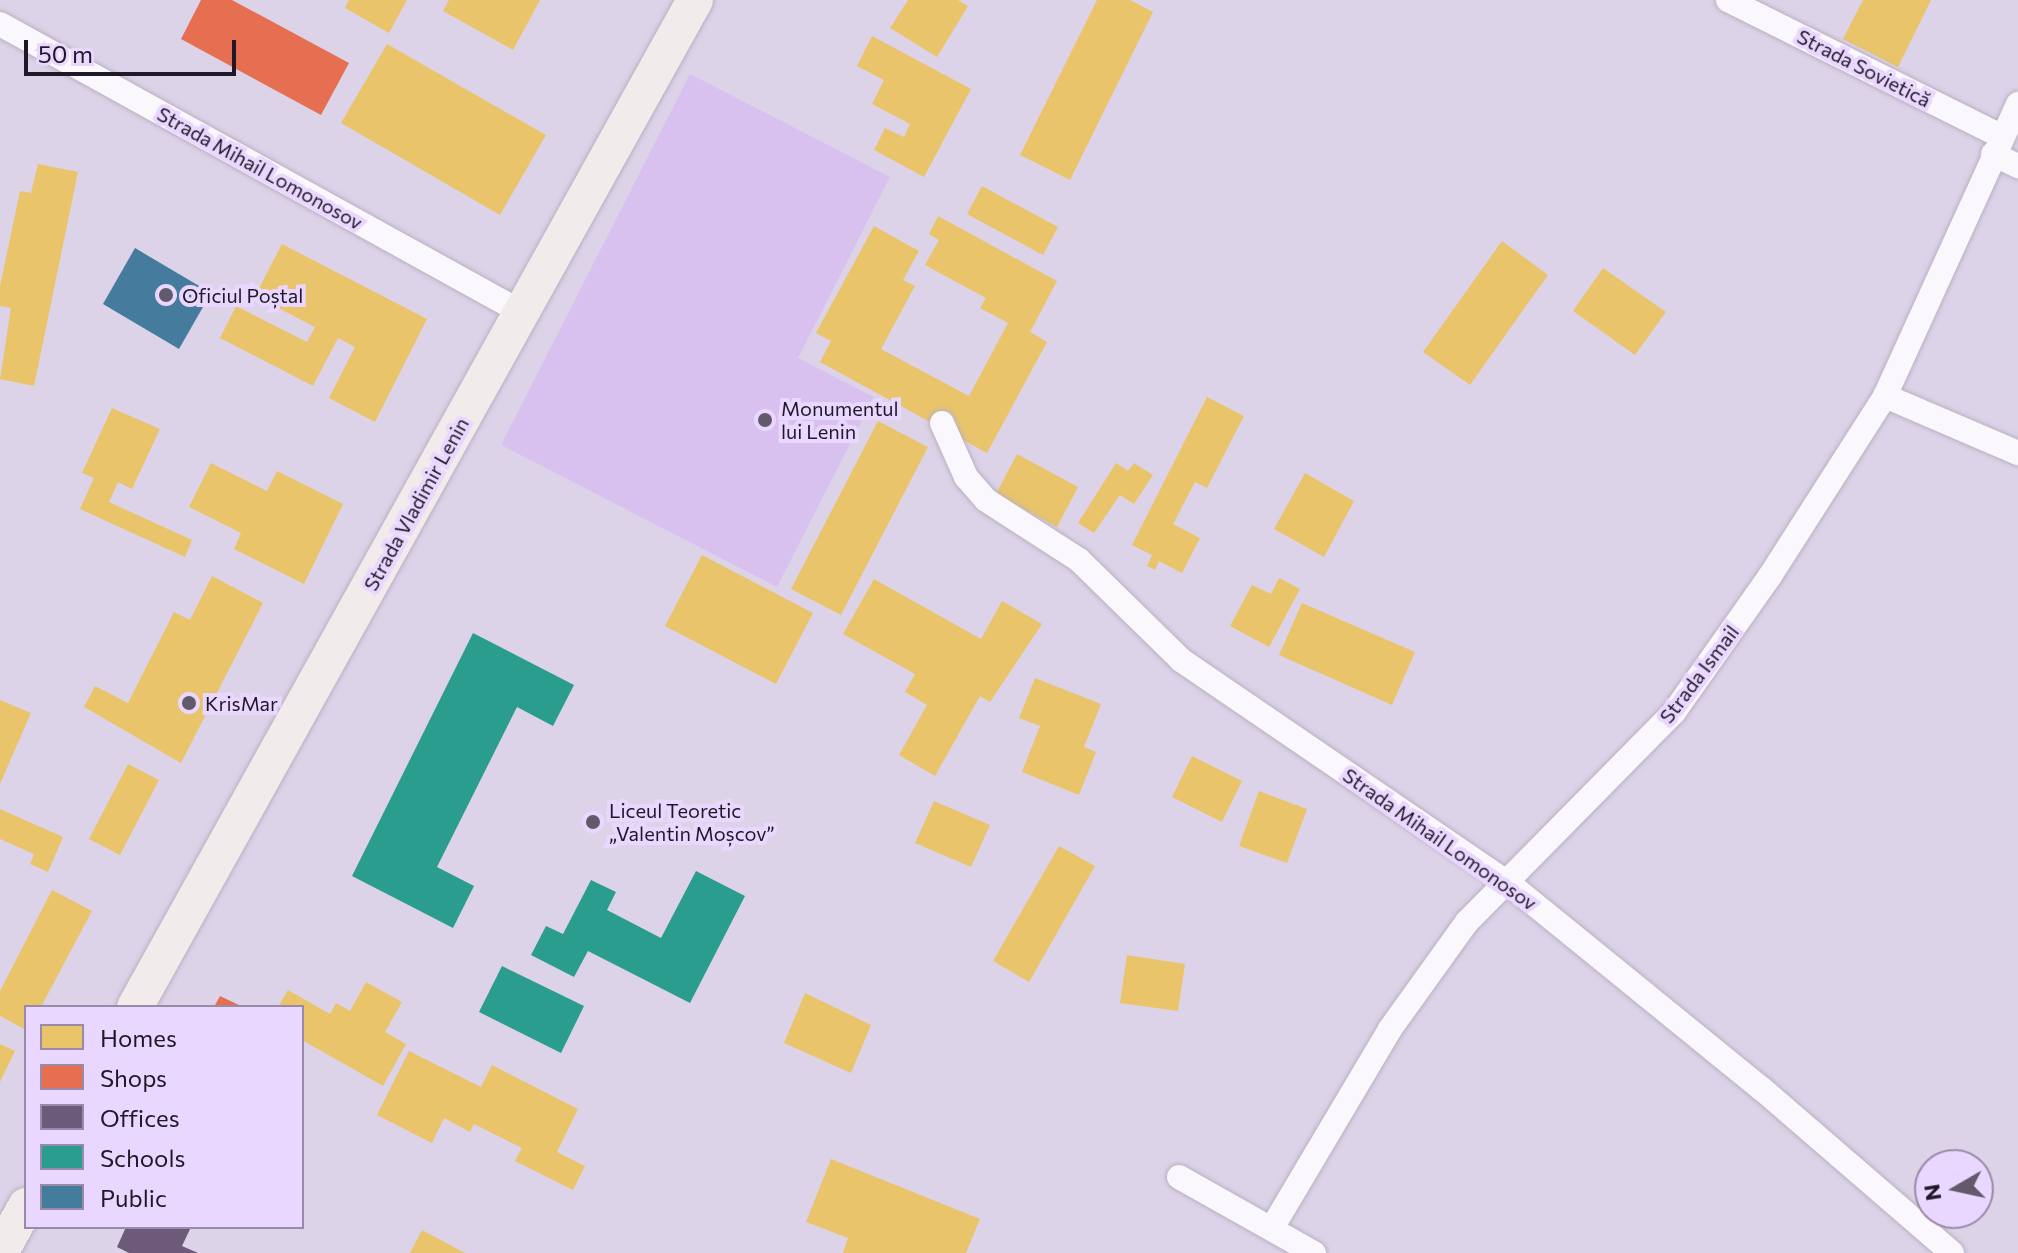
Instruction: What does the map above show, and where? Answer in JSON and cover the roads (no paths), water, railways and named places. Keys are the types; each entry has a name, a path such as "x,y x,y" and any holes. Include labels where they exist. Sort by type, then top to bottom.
{"main road":[{"name":"Strada Vladimir Lenin","path":"136,1005 695,0"},
{"path":"0,1253 24,1210"}],"street":[{"name":"Strada Sovietică","path":"1728,0 1997,145 2018,166"},
{"name":"Strada Mihail Lomonosov","path":"0,24 521,312"},
{"name":"Strada Ismail","path":"1272,1228 1390,1029 1467,922 1674,712 1885,396 2018,104"},
{"path":"1885,396 2018,453"},
{"name":"Strada Mihail Lomonosov","path":"942,423 966,477 986,500 1079,560 1181,660 1507,882 1762,1089 1952,1253"},
{"path":"1179,1177 1314,1253"}],"place":[{"name":"Oficiul Poștal","path":"166,295"},
{"name":"Monumentul lui Lenin","path":"765,420"},
{"name":"KrisMar","path":"189,703"},
{"name":"Liceul Teoretic „Valentin Moșcov”","path":"593,822"}]}
